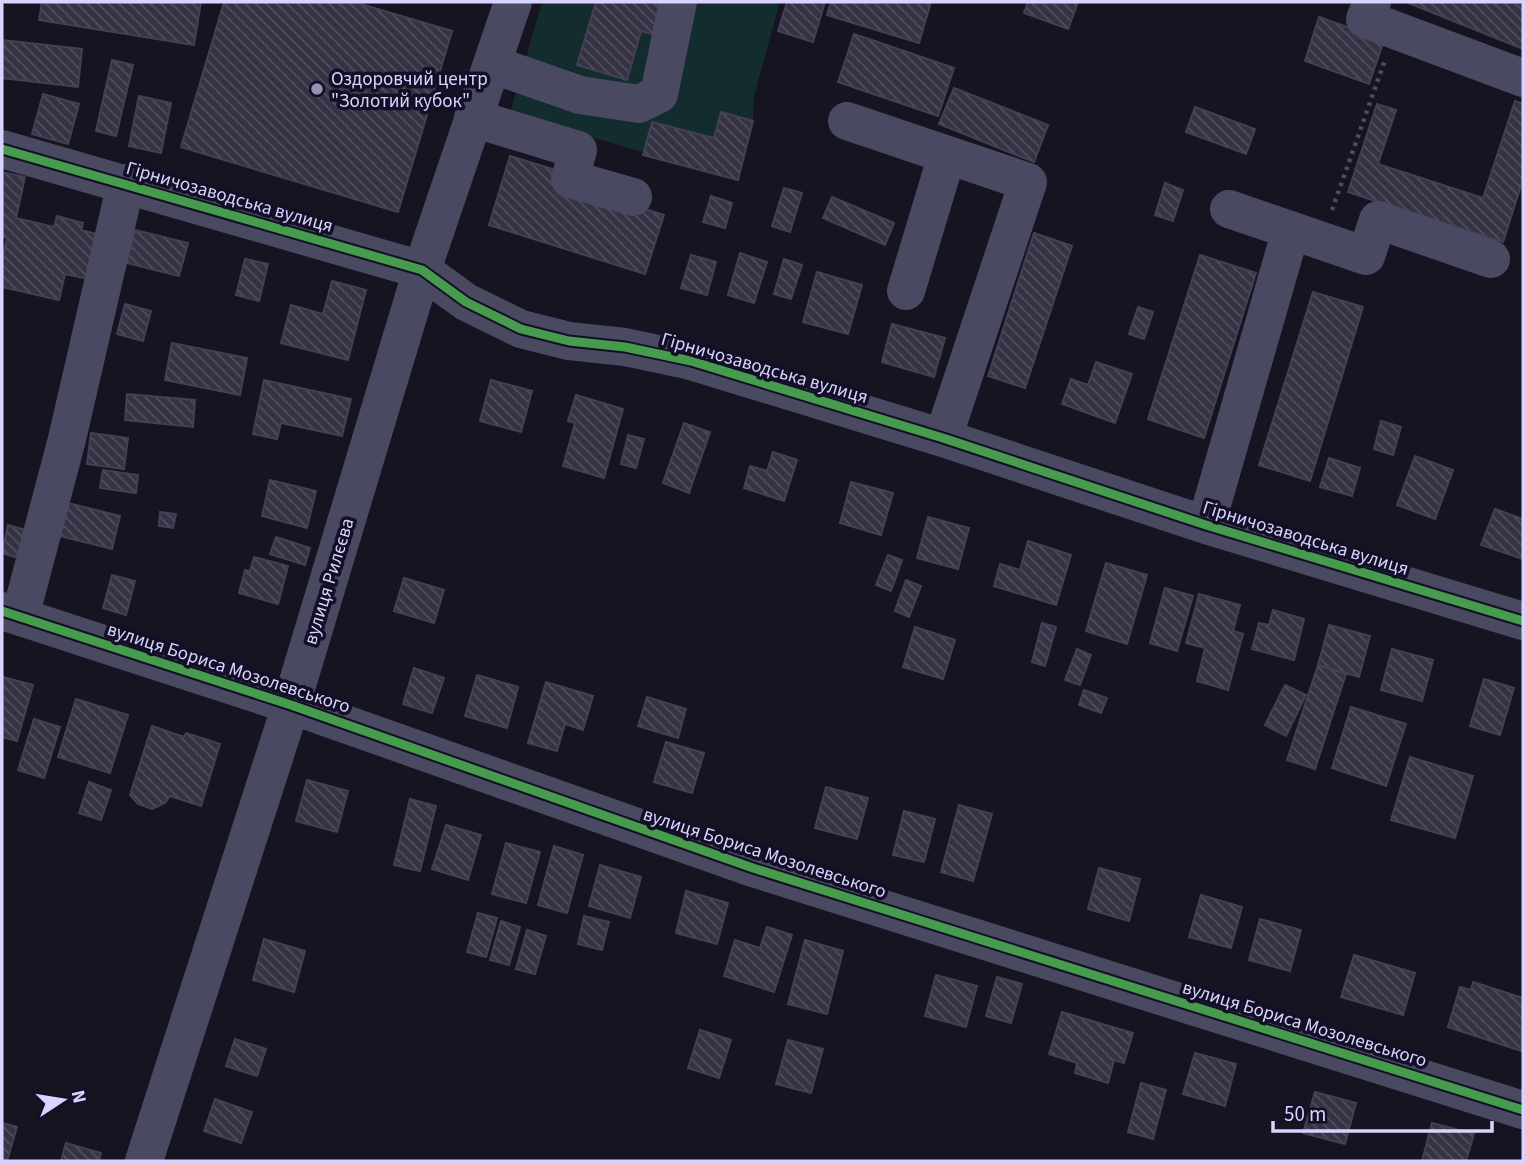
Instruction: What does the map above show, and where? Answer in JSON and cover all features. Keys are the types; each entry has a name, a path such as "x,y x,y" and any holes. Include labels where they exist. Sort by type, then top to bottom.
{"street":[{"name":"вулиця Рилєєва","path":"144,1161 291,705 422,270 473,118 494,65 513,2"},
{"path":"494,65 580,95 639,104 659,94 678,2"},
{"path":"1383,16 1523,78"},
{"path":"473,118 578,149 570,179 634,197"},
{"path":"847,121 1028,182 943,438"},
{"name":"Гірничозаводська вулиця","path":"2,149 422,270 466,302 521,329 569,341 625,347 691,361 943,438 1206,525 1523,621"},
{"path":"906,291 947,155"},
{"path":"11,614 67,439 126,183"},
{"path":"1229,209 1366,256 1378,220 1491,260"},
{"path":"1206,525 1306,235"},
{"name":"вулиця Бориса Мозолевського","path":"11,614 291,705 753,869 1523,1110"}],"path":[{"path":"1306,235 1383,16"}],"green space":[{"name":"Оздоровчий центр \"Золотий кубок\"","path":"542,2 780,2 754,96 753,121 738,180 510,113"}],"building":[{"path":"42,2 201,2 194,45 39,20"},
{"name":"Оздоровчий центр \"Золотий кубок\"","path":"224,2 354,2 452,31 398,212 181,147"},
{"path":"596,2 665,2 655,35 641,31 627,80 577,65"},
{"path":"787,2 825,2 813,42 778,31"},
{"path":"831,2 931,2 919,43 827,15"},
{"path":"1028,2 1078,2 1068,29 1024,13"},
{"path":"1406,2 1523,2 1523,49"},
{"path":"1319,17 1384,40 1369,84 1305,61"},
{"path":"854,34 954,68 938,116 838,82"},
{"path":"2,40 82,49 78,87 2,78"},
{"path":"112,60 133,65 116,136 96,131"},
{"path":"954,88 1048,125 1034,162 939,124"},
{"path":"43,94 79,104 68,144 32,134"},
{"path":"139,96 171,103 161,153 129,146"},
{"path":"1515,101 1523,104 1523,179 1503,242 1348,192 1377,104 1396,110 1378,164 1483,198"},
{"path":"1195,107 1255,129 1246,154 1186,132"},
{"path":"721,112 753,121 738,180 643,155 652,122 714,138"},
{"path":"510,156 562,172 632,205 664,215 645,274 489,225"},
{"path":"2,172 25,177 16,218 54,227 57,216 83,223 81,230 104,236 93,280 65,274 59,300 2,287 2,261 7,238 2,236"},
{"path":"1165,183 1183,190 1173,221 1155,215"},
{"path":"784,188 802,193 790,232 772,226"},
{"path":"711,196 732,203 725,228 703,222"},
{"path":"832,197 894,223 885,245 823,218"},
{"path":"135,230 188,243 179,276 127,263"},
{"path":"1034,233 1072,246 1025,388 988,376"},
{"path":"740,253 767,262 754,303 728,295"},
{"path":"691,255 716,262 707,295 681,288"},
{"path":"1200,255 1256,273 1204,438 1148,419"},
{"path":"245,259 268,264 259,301 236,295"},
{"path":"784,259 802,265 791,299 774,294"},
{"path":"817,272 862,285 848,334 803,322"},
{"path":"332,281 366,290 348,360 281,343 291,305 323,314"},
{"path":"1313,292 1363,307 1310,481 1259,465"},
{"path":"125,304 151,311 143,341 117,334"},
{"path":"1138,307 1153,312 1144,339 1129,334"},
{"path":"892,324 945,338 934,377 882,362"},
{"path":"172,343 247,358 240,395 165,380"},
{"path":"1096,362 1132,374 1115,423 1062,404 1071,379 1088,385"},
{"path":"264,380 351,399 342,436 281,423 277,439 253,434"},
{"path":"491,380 532,391 521,432 480,421"},
{"path":"127,394 195,400 193,427 125,420"},
{"path":"576,395 623,409 604,478 563,466 575,423 568,421"},
{"path":"1381,421 1401,427 1393,455 1374,449"},
{"path":"684,423 710,432 689,493 663,483"},
{"path":"91,433 128,438 124,469 87,464"},
{"path":"628,435 644,439 636,468 621,464"},
{"path":"773,452 797,460 784,501 744,488 750,466 767,471"},
{"path":"1415,456 1453,470 1435,519 1397,505"},
{"path":"1329,458 1360,468 1352,496 1320,487"},
{"path":"103,470 138,475 136,493 100,488"},
{"path":"270,480 316,491 307,528 262,516"},
{"path":"851,482 893,493 881,535 840,523"},
{"path":"68,503 120,516 112,549 60,536"},
{"path":"1495,509 1523,519 1523,559 1481,545"},
{"path":"160,512 176,514 173,528 159,526"},
{"path":"928,517 969,528 958,569 917,558"},
{"path":"8,525 36,533 28,561 2,553"},
{"path":"276,537 310,548 305,565 270,554"},
{"path":"1028,541 1071,555 1056,605 994,586 1000,564 1020,570"},
{"path":"888,555 902,560 891,591 876,585"},
{"path":"254,557 288,566 278,604 239,593 245,570 250,571"},
{"path":"1106,563 1147,575 1127,644 1086,631"},
{"path":"112,575 135,581 126,615 103,608"},
{"path":"404,578 444,590 434,623 394,611"},
{"path":"906,580 921,586 909,617 895,611"},
{"path":"1165,588 1193,596 1177,651 1150,643"},
{"path":"1199,594 1240,605 1233,631 1243,634 1228,690 1197,681 1205,648 1186,643"},
{"path":"1273,610 1304,619 1294,660 1252,649 1259,623 1269,625"},
{"path":"1042,623 1056,627 1045,666 1032,662"},
{"path":"1329,625 1370,636 1359,677 1318,665"},
{"path":"915,627 955,640 943,679 903,667"},
{"path":"1077,649 1091,655 1080,685 1065,680"},
{"path":"1392,649 1433,660 1422,701 1381,690"},
{"path":"1318,665 1346,674 1315,769 1287,760"},
{"path":"414,668 444,678 432,713 403,704"},
{"path":"477,675 518,687 507,728 465,716"},
{"path":"3,677 33,685 17,741 2,737"},
{"path":"1484,679 1514,688 1500,735 1470,726"},
{"path":"546,682 593,696 583,730 565,724 557,751 528,743"},
{"path":"1285,685 1306,695 1286,736 1265,725"},
{"path":"1084,690 1107,698 1101,713 1079,705"},
{"path":"647,697 686,709 678,738 638,726"},
{"path":"76,699 128,715 110,773 58,757"},
{"path":"1351,707 1406,724 1386,786 1332,768"},
{"path":"34,719 60,727 44,778 18,770"},
{"path":"152,726 184,737 186,733 220,744 201,806 170,796 165,803 152,809 138,804 130,795"},
{"path":"666,742 704,753 692,793 654,782"},
{"path":"1410,757 1473,776 1455,838 1391,820"},
{"path":"307,780 348,791 337,832 296,821"},
{"path":"89,782 111,790 101,820 79,813"},
{"path":"826,787 868,798 857,839 815,828"},
{"path":"410,799 436,806 420,871 394,865"},
{"path":"959,805 992,814 973,881 941,872"},
{"path":"904,811 935,819 924,862 893,855"},
{"path":"446,825 481,835 468,880 432,869"},
{"path":"506,843 540,852 526,903 492,894"},
{"path":"554,846 583,855 567,913 538,905"},
{"path":"600,865 641,877 630,918 589,906"},
{"path":"1099,868 1140,879 1129,921 1088,909"},
{"path":"686,891 728,903 717,944 676,933"},
{"path":"1201,895 1242,907 1231,948 1189,937"},
{"path":"478,913 497,918 486,957 467,952"},
{"path":"584,916 609,922 602,950 578,944"},
{"path":"1260,919 1301,930 1290,971 1249,960"},
{"path":"501,921 520,927 509,965 490,960"},
{"path":"767,927 792,935 774,992 724,976 735,940 760,948"},
{"path":"527,930 546,936 535,974 516,969"},
{"path":"264,939 305,951 294,992 253,980"},
{"path":"805,940 843,951 827,1014 788,1004"},
{"path":"1354,955 1415,973 1403,1015 1341,997"},
{"path":"936,975 977,986 966,1027 925,1016"},
{"path":"997,977 1022,984 1011,1023 986,1016"},
{"path":"1473,982 1523,998 1521,1051 1448,1027 1460,987 1471,990"},
{"path":"1062,1012 1133,1033 1124,1063 1114,1060 1108,1083 1075,1073 1077,1063 1049,1054"},
{"path":"700,1030 731,1040 719,1078 688,1068"},
{"path":"235,1039 266,1049 257,1076 226,1066"},
{"path":"788,1040 823,1049 811,1093 776,1084"},
{"path":"1195,1053 1236,1064 1225,1106 1183,1094"},
{"path":"1141,1083 1166,1090 1153,1139 1128,1132"},
{"path":"1315,1092 1356,1103 1345,1144 1303,1133"},
{"path":"215,1099 252,1112 241,1143 204,1131"},
{"path":"2,1123 17,1127 7,1161 2,1161"},
{"path":"1432,1123 1474,1134 1466,1161 1422,1161"},
{"path":"66,1143 101,1153 99,1161 61,1161"}],"cycle path":[{"path":"2,149 422,270 466,302 521,329 569,341 625,347 691,361 943,438 1206,525 1523,621"},
{"path":"2,611 291,705 753,868 1523,1110"}],"place":[{"name":"Оздоровчий центр \"Золотий кубок\"","path":"317,89"}]}
